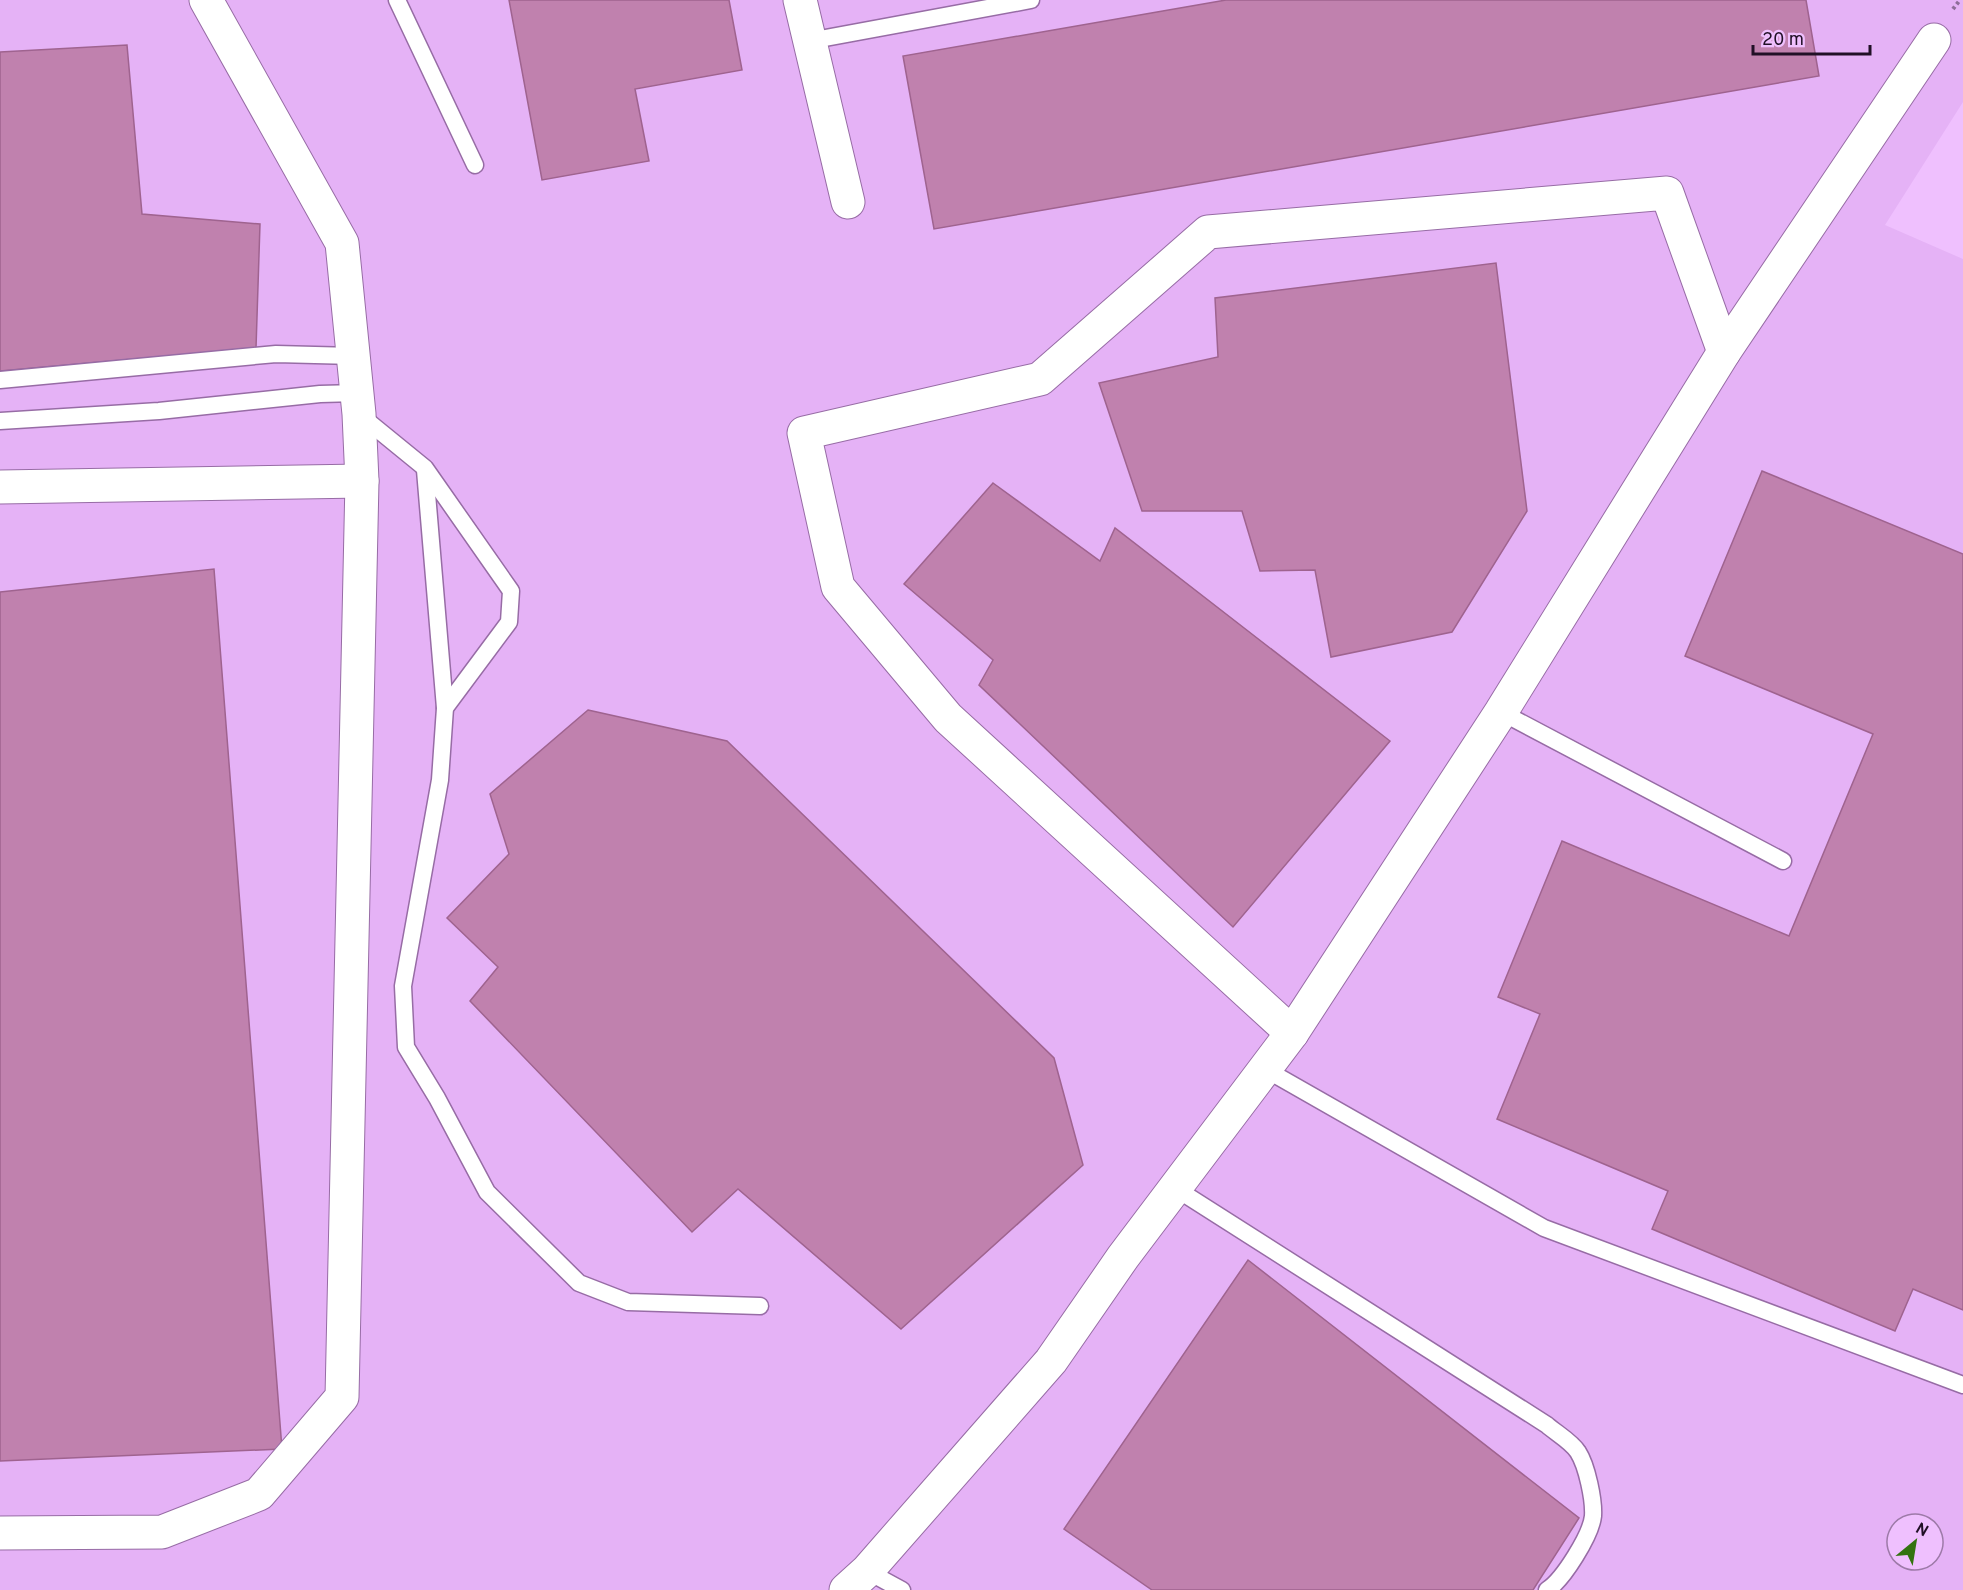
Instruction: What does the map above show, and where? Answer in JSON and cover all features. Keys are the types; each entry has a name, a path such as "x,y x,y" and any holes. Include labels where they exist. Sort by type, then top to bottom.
{"street":[{"path":"800,0 848,202"},
{"path":"0,1533 162,1532 259,1494 342,1397 362,481 354,356 342,243 205,2"},
{"path":"856,1580 1051,1361 1122,1257 1292,1033 1501,712 1724,352 1934,39"},
{"path":"1292,1033 948,718 838,587 804,433 1040,379 1208,232 1667,193 1724,352"},
{"path":"0,487 362,481"}],"lane":[{"path":"397,0 475,165"},
{"path":"809,41 1031,0"},
{"path":"0,380 276,354 354,356"},
{"path":"0,421 159,411 320,394 358,404 425,468 511,591 509,622 445,708"},
{"path":"425,468 445,708 440,780 403,986 406,1047 437,1098 487,1192 579,1283 628,1302 760,1306"},
{"path":"1501,712 1783,861"},
{"path":"1265,1069 1544,1228 1963,1385"},
{"path":"1175,1188 1547,1425 1578,1452 1592,1489 1593,1518 1578,1552 1557,1584 1547,1590"},
{"path":"856,1580 902,1590"}],"shaded area":[{"path":"0,0 1963,0 1963,102 1885,225 1963,259 1963,1590 0,1590"}],"building":[{"path":"509,0 729,0 742,70 635,89 649,161 542,180"},
{"path":"1226,0 1806,0 1819,76 934,229 903,56"},
{"path":"127,45 142,214 260,224 256,348 0,371 0,52"},
{"path":"1496,263 1527,511 1452,632 1331,657 1315,570 1260,571 1242,511 1142,511 1099,383 1218,357 1215,298"},
{"path":"1762,471 1963,554 1963,1310 1913,1289 1895,1331 1652,1229 1668,1191 1497,1119 1540,1014 1498,997 1562,841 1789,936 1873,734 1685,656"},
{"path":"993,483 1100,561 1115,528 1390,741 1233,927 979,685 993,660 904,584"},
{"path":"214,569 282,1449 0,1461 0,592"},
{"path":"588,710 727,741 1054,1058 1083,1165 901,1329 738,1189 692,1232 470,1001 498,967 447,918 509,854 490,794"},
{"path":"1248,1260 1579,1518 1533,1590 1152,1590 1064,1529"}]}
